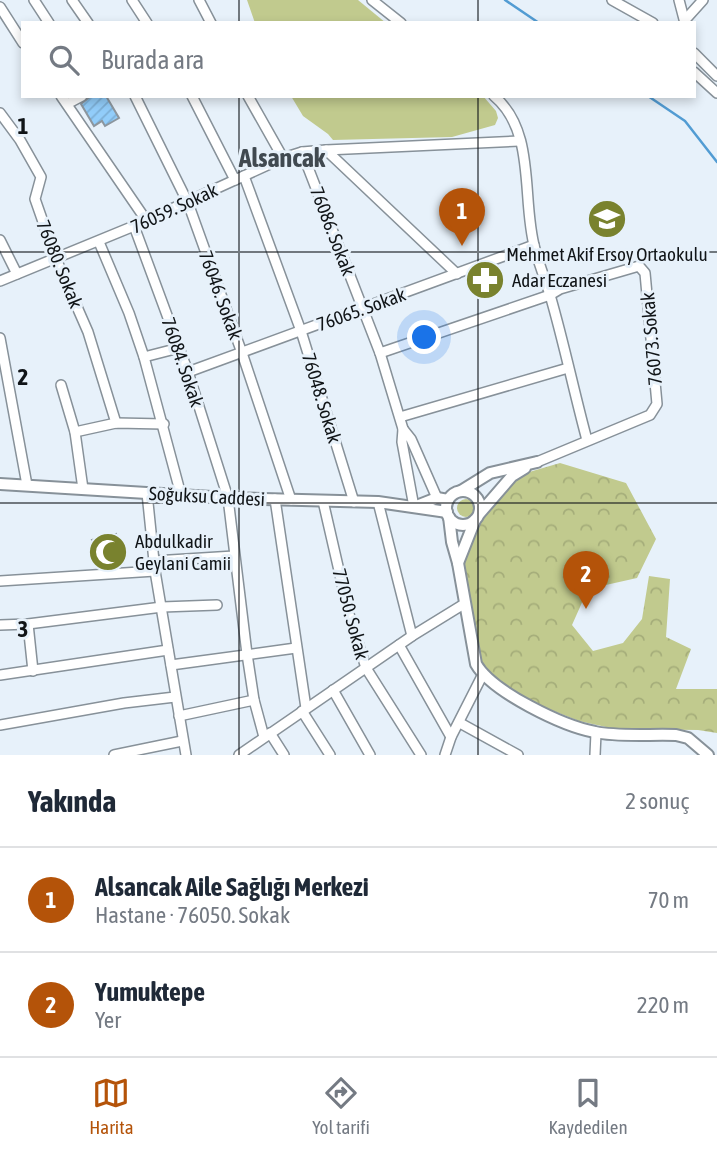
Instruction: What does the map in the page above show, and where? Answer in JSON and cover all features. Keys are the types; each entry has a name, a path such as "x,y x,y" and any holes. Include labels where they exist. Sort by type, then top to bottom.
{"street":[{"path":"34,0 48,21"},
{"path":"72,0 87,21"},
{"path":"132,0 146,21"},
{"path":"199,0 210,21"},
{"path":"372,0 398,21"},
{"path":"612,0 649,21"},
{"path":"679,0 685,21"},
{"path":"686,21 703,0"},
{"path":"0,7 21,40"},
{"path":"696,55 717,76"},
{"path":"696,74 717,93"},
{"name":"76046. Sokak","path":"136,98 188,203 291,500"},
{"name":"76048. Sokak","path":"193,98 239,178 301,331 354,502"},
{"path":"249,98 283,158"},
{"path":"496,98 512,119 519,141 534,246 550,295 587,440"},
{"path":"64,100 146,220"},
{"name":"76080. Sokak","path":"0,113 20,140 41,177 35,200 56,259 88,332 116,423"},
{"name":"76059. Sokak","path":"0,281 99,242 283,158 302,152 519,141"},
{"path":"326,150 457,274"},
{"name":"76086. Sokak","path":"302,152 380,353 403,429 402,442 414,507"},
{"name":"76084. Sokak","path":"134,226 188,372 228,498 254,700 267,735 284,755"},
{"path":"0,240 18,274"},
{"path":"99,242 144,356 181,495"},
{"name":"76065. Sokak","path":"188,372 534,246"},
{"name":"76073. Sokak","path":"537,462 650,415 657,404 645,273 639,266 560,289 550,295"},
{"path":"380,353 550,295"},
{"path":"0,338 27,485"},
{"path":"144,356 179,348"},
{"path":"400,417 568,369"},
{"path":"61,385 75,432 83,489"},
{"path":"75,432 116,423 164,424"},
{"name":"76086. Sokak","path":"403,429 411,439 445,507"},
{"path":"445,507 453,522 464,525 477,517 512,476 537,462"},
{"path":"537,462 490,473 455,493 445,507 476,664 482,676 521,702 596,733 676,735 708,755"},
{"name":"Soğuksu Caddesi","path":"0,484 228,498 378,502 414,507 445,507"},
{"path":"458,563 480,508 475,496 461,491"},
{"path":"147,493 155,566 186,755"},
{"path":"275,499 304,710 330,755"},
{"name":"77050. Sokak","path":"323,501 349,614 366,667 421,755"},
{"path":"378,502 412,636"},
{"path":"414,507 445,507"},
{"path":"0,581 234,556"},
{"path":"239,755 412,636 464,604"},
{"path":"0,625 162,607 217,606"},
{"path":"28,624 33,671"},
{"path":"399,645 451,737"},
{"path":"171,665 296,648"},
{"path":"0,675 168,650"},
{"path":"445,755 451,737 482,676"},
{"path":"333,690 370,755"},
{"path":"0,725 124,703 175,697"},
{"path":"179,716 254,700"},
{"path":"460,723 518,755"},
{"path":"595,755 596,733"},
{"path":"114,755 182,741"}],"green space":[{"path":"247,0 358,0 384,21 254,21"},
{"path":"292,98 485,98 496,111 498,118 495,125 452,137 333,140 303,116"},
{"path":"560,463 626,483 656,539 637,578 588,589 572,625 593,651 623,643 642,619 649,576 670,579 666,637 691,649 676,689 717,689 717,733 698,730 615,729 579,721 521,698 488,674 479,658 463,573 468,542 483,512 519,475"},
{"path":"466,499 472,502 475,508 472,514 466,517 460,514 457,508 460,502"}],"building":[{"path":"88,98 107,98 119,118 105,126 102,121 94,126 81,104"},
{"name":"Abdulkadir Geylani Camii","path":"116,534 123,563 100,566 92,540"}],"waterway":[{"path":"505,0 536,21"},
{"path":"651,98 685,121 717,162"}],"place":[{"name":"Mehmet Akif Ersoy Ortaokulu","path":"607,219"},
{"name":"Alsancak Aile Sağlığı Merkezi","path":"462,246"},
{"name":"Adar Eczanesi","path":"485,280"},
{"name":"Abdulkadir Geylani Camii","path":"108,552"},
{"name":"Yumuktepe","path":"586,609"}],"district":[{"name":"Alsancak","path":"282,158"}]}
